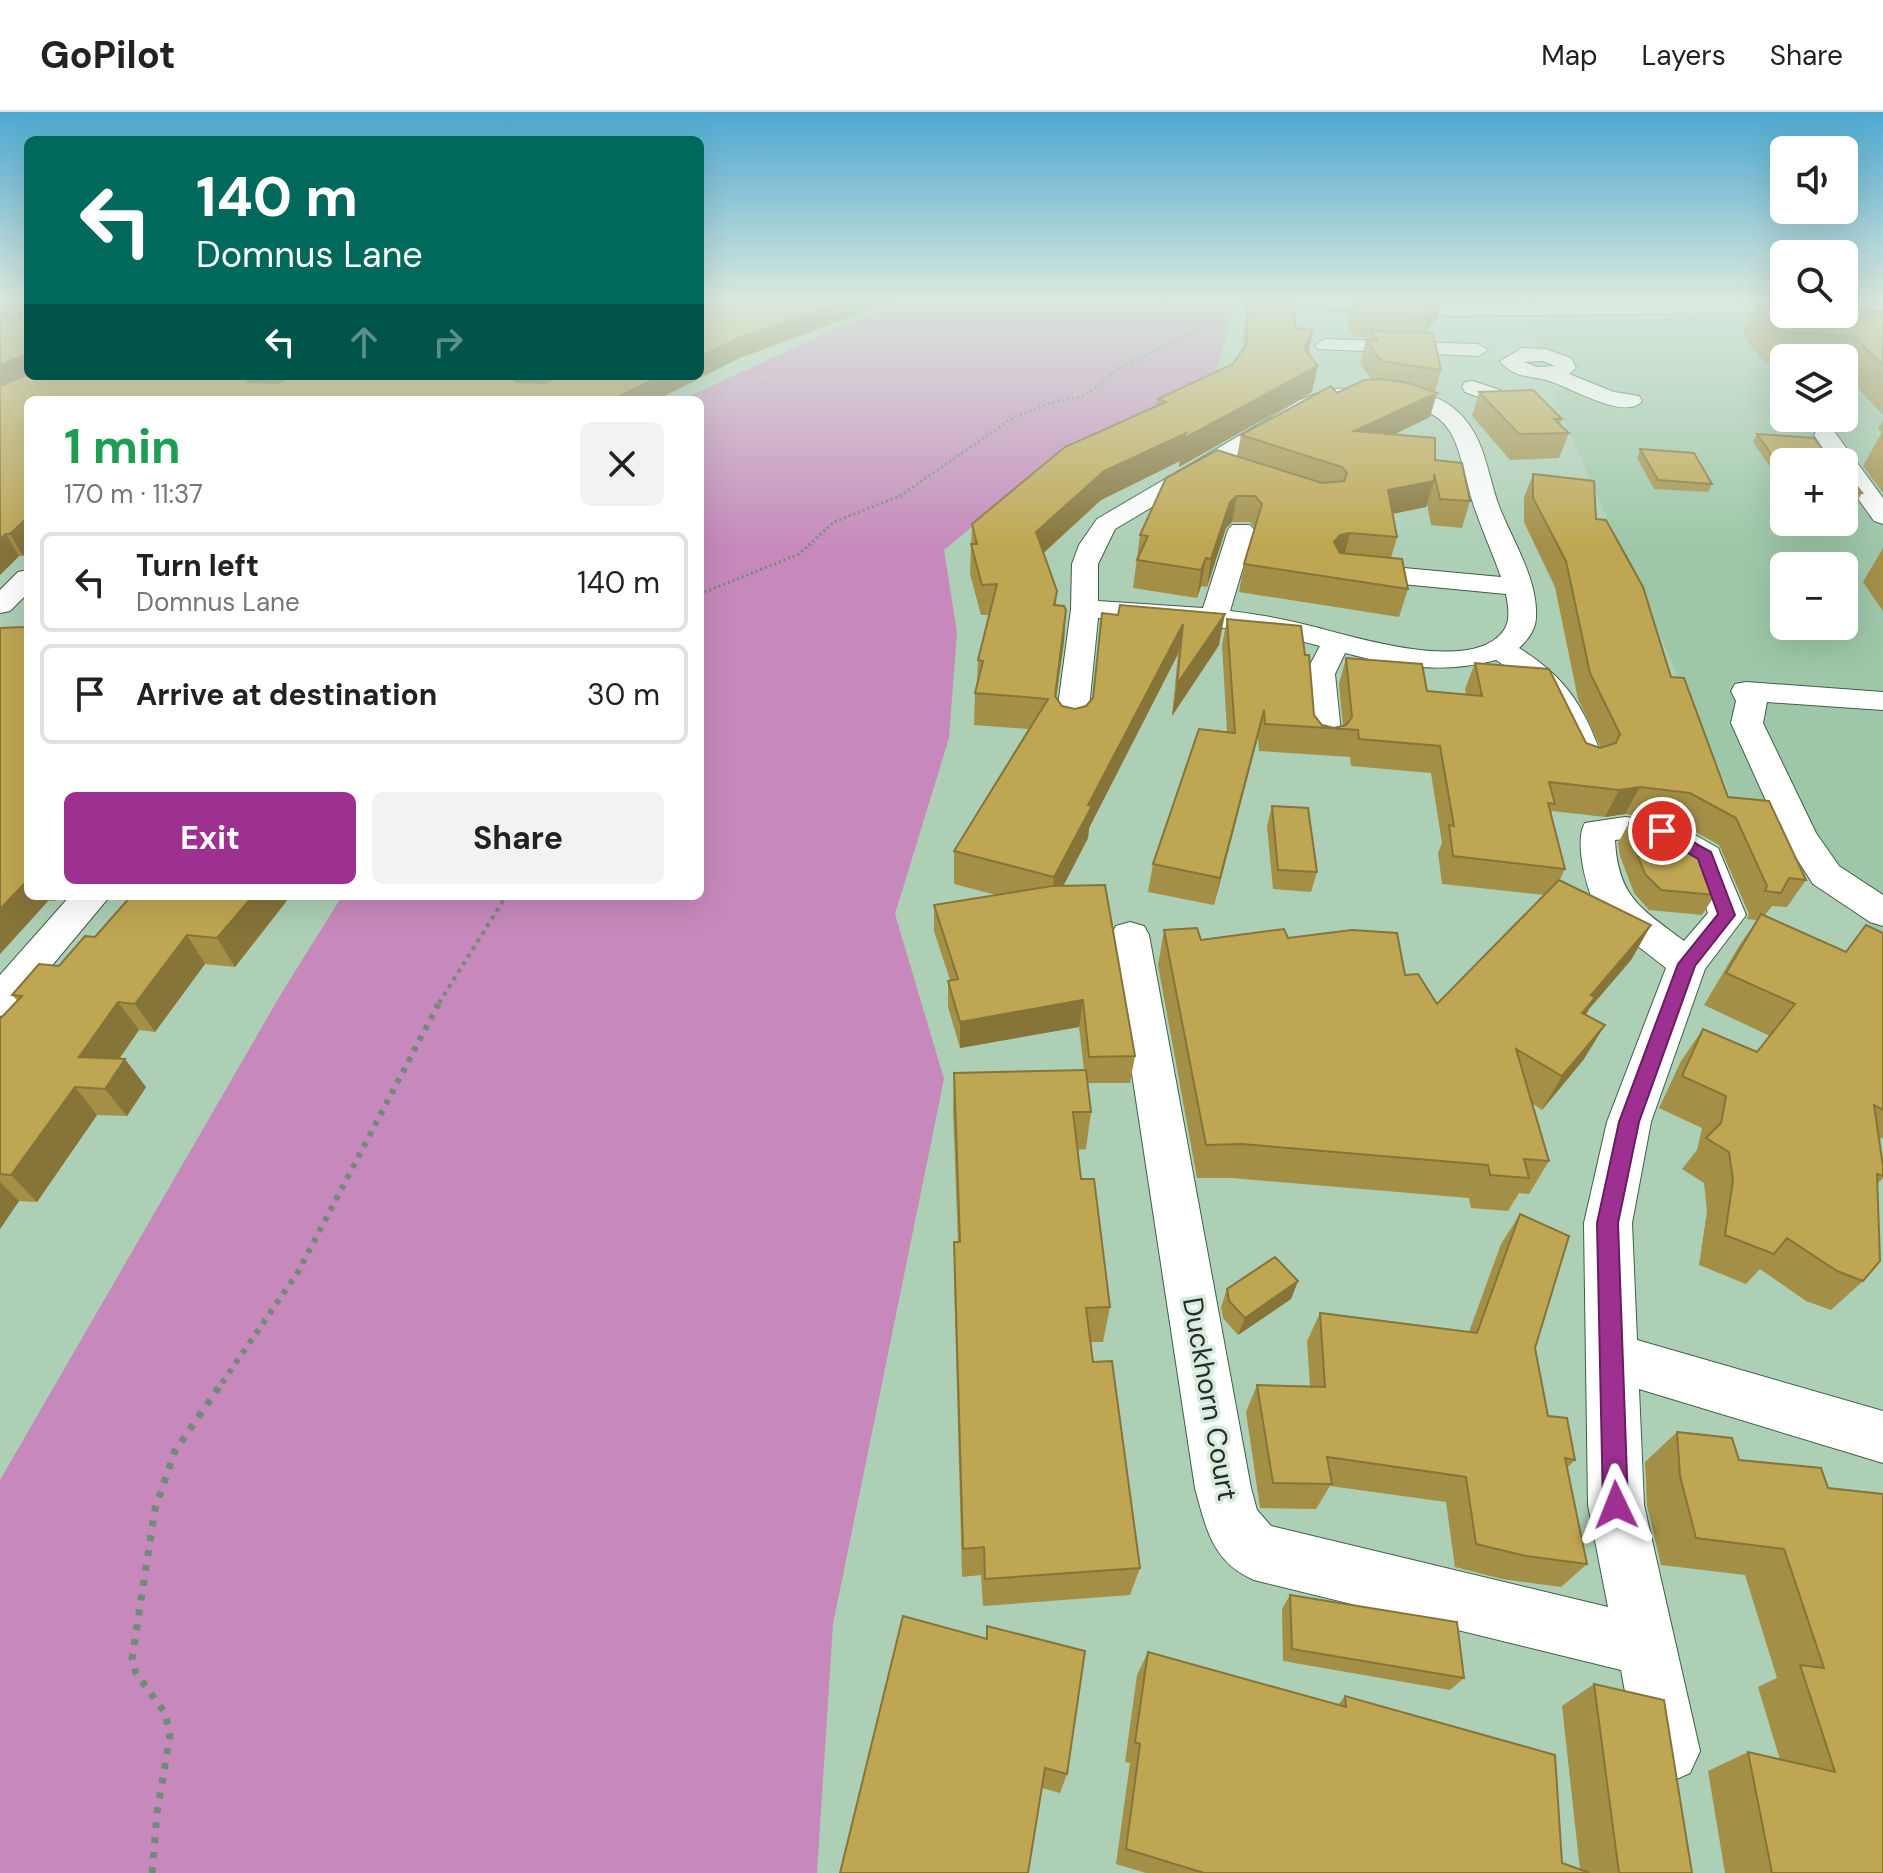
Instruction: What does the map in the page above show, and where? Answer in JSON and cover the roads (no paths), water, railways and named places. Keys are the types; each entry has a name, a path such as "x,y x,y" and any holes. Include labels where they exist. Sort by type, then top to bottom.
{"street":[{"path":"1341,382 1349,395"},
{"path":"1071,728 1085,609 1082,570 1088,546 1106,524 1308,405 1329,396 1415,399 1438,407 1450,416 1475,459 1486,502 1517,587 1522,619 1511,641 1499,649 1462,659 1432,661 1398,658 1276,626 1214,617 1085,609"},
{"path":"1825,435 1883,516"},
{"path":"1210,463 1239,472"},
{"path":"1214,617 1241,530"},
{"path":"1344,571 1517,587"},
{"path":"5,621 24,585"},
{"path":"1326,742 1320,674 1336,643"},
{"path":"1499,649 1528,666 1555,688 1569,708 1588,762"},
{"path":"1883,701 1746,691 1752,701 1747,723 1799,834 1826,875 1883,913"},
{"path":"0,1001 88,900"},
{"name":"Duckhorn Court","path":"1130,935 1223,1488 1234,1526 1254,1551 1648,1647"},
{"path":"1676,1798 1648,1647 1616,1505 1608,1223 1629,1122 1687,964"},
{"path":"1610,1356 1883,1437"}]}
